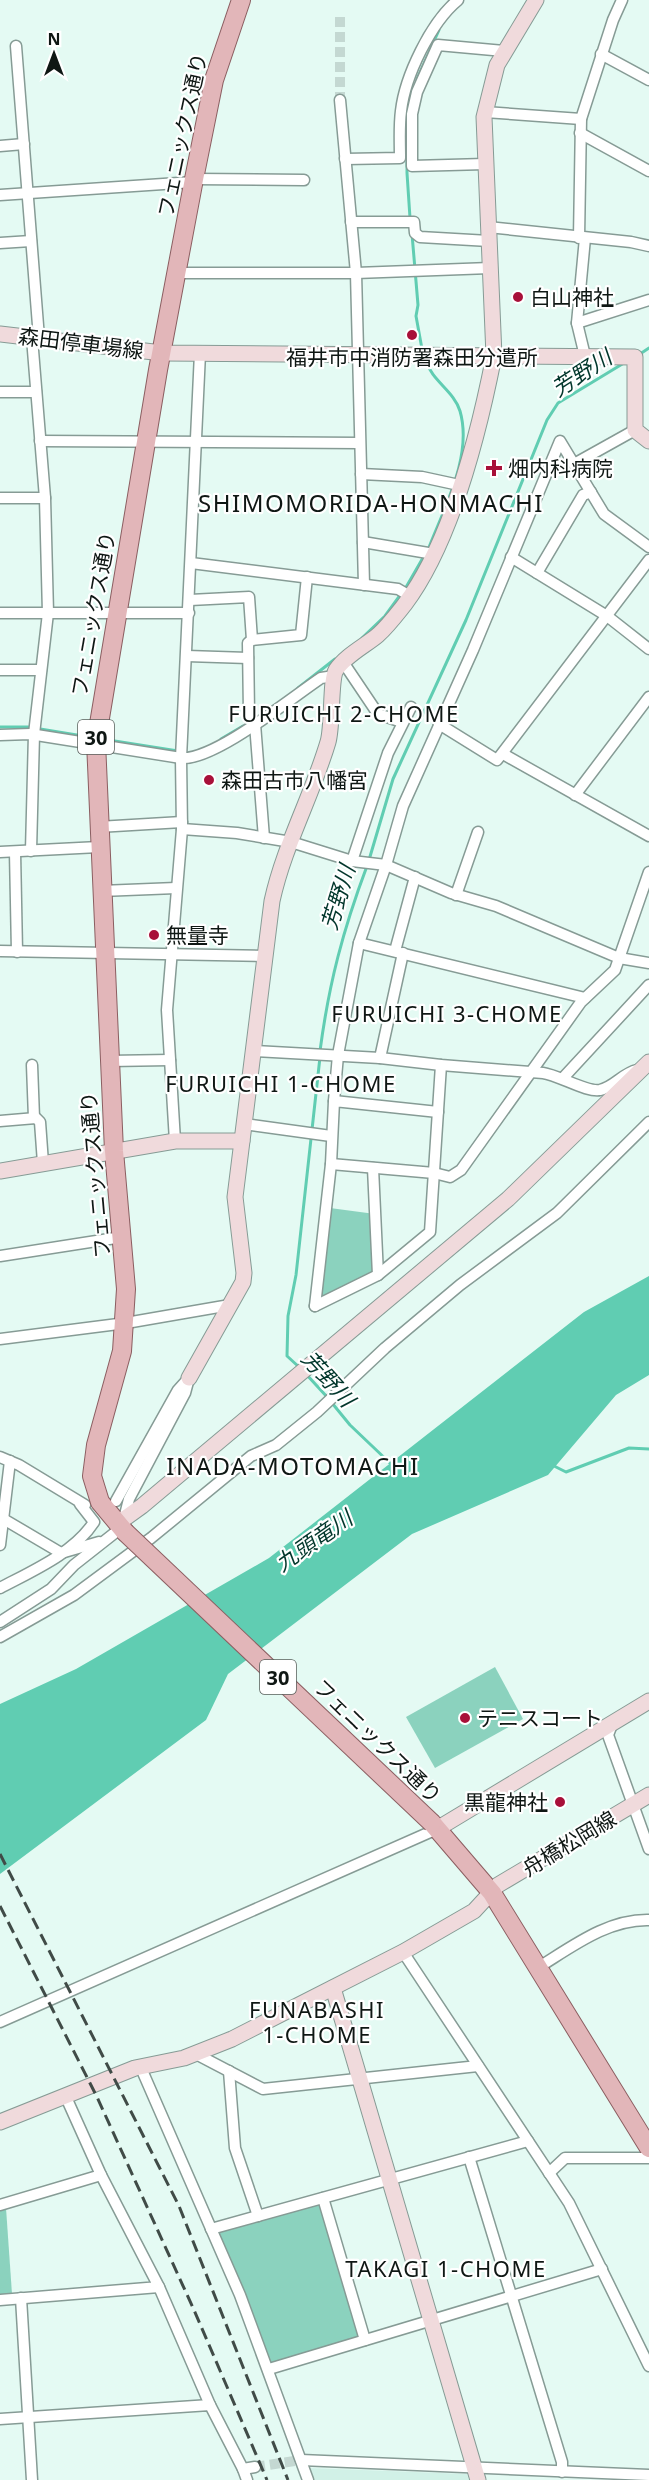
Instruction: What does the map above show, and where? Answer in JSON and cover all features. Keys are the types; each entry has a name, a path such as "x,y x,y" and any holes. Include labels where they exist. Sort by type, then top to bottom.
{"main road":[{"name":"フェニックス通り","path":"241,0 214,80 194,181 146,441 96,745 109,1061 126,1289 126,1323 122,1351 92,1471 100,1502 119,1528 435,1826 492,1893 649,2148"}],"street":[{"path":"345,159 400,158 401,111 404,94 435,24 458,0"},
{"path":"116,1501 178,1390 189,1378 243,1282 244,1273 235,1197 276,885 328,743 333,712 334,676 343,662 379,633 410,596 434,554 459,485 494,356 485,164 485,112 495,72 504,51 536,0"},
{"path":"585,356 578,323 582,238 581,119 618,2"},
{"path":"485,164 412,166 412,123 416,96 438,45 504,51"},
{"path":"16,46 31,241 36,392 45,498 48,614 34,734 31,851"},
{"path":"601,54 649,80"},
{"path":"404,94 416,96"},
{"path":"340,100 356,273 364,585"},
{"path":"485,112 581,119"},
{"path":"580,133 649,171"},
{"path":"0,146 24,144"},
{"path":"0,195 194,181 304,180"},
{"path":"351,222 414,222 415,233 420,237 489,234 582,238 631,242 649,246"},
{"path":"0,243 31,241"},
{"path":"177,273 356,273 490,268"},
{"path":"578,323 649,300"},
{"name":"森田停車場線","path":"0,334 162,352 642,357"},
{"path":"175,1141 167,1010 182,825 181,758 200,353"},
{"path":"635,430 642,357"},
{"path":"0,392 36,392"},
{"path":"635,430 649,441"},
{"path":"574,464 635,430"},
{"path":"40,441 360,443"},
{"path":"441,1065 430,1232 378,1275 315,1306 331,1164 338,1055 359,943 411,783 439,724 560,441 604,514 649,547"},
{"path":"360,474 422,477 459,485"},
{"path":"537,573 583,495 591,492"},
{"path":"0,498 45,498"},
{"path":"363,542 434,554"},
{"path":"511,557 607,616 649,649"},
{"path":"439,724 497,760 649,560"},
{"path":"191,563 398,589 410,596"},
{"path":"264,838 255,724 249,714 248,643 252,640 301,635 307,578"},
{"path":"190,600 249,597 252,640"},
{"path":"0,614 189,613"},
{"path":"187,656 249,658"},
{"path":"343,662 378,714 402,722"},
{"path":"0,670 41,670"},
{"path":"0,735 34,734 181,758 206,754 255,724 321,678 334,676"},
{"path":"575,795 649,697"},
{"path":"351,861 380,773 411,707"},
{"path":"503,754 649,836"},
{"path":"98,827 182,825 291,842 351,861 386,865 456,895 496,906 619,958 649,963"},
{"path":"456,895 478,832"},
{"path":"0,852 99,847"},
{"path":"15,852 17,952"},
{"path":"380,1058 415,878"},
{"path":"331,1164 434,1173 450,1177 461,1170 528,1073 585,998 615,970 648,880"},
{"path":"101,891 176,888"},
{"path":"359,943 585,998"},
{"path":"0,951 266,956"},
{"path":"562,1077 649,985"},
{"path":"255,1051 380,1058 543,1073 562,1077 593,1091 600,1090 631,1071 646,1065"},
{"path":"109,1061 170,1060"},
{"path":"32,1065 34,1118"},
{"path":"0,1622 51,1589 74,1565 292,1378 508,1199 646,1065"},
{"path":"334,1101 438,1112"},
{"path":"0,1121 34,1118 40,1122 43,1163"},
{"path":"0,1637 74,1595 151,1538 251,1456 276,1445 317,1412 385,1348 460,1285 557,1213 649,1122"},
{"path":"244,1124 331,1136"},
{"path":"0,1171 175,1141 242,1141"},
{"path":"373,1168 378,1275"},
{"path":"0,1256 122,1238"},
{"path":"0,1339 126,1323 230,1305"},
{"path":"2,1517 51,1550 61,1553 119,1528 129,1499 185,1393 189,1378"},
{"path":"0,1545 5,1459 86,1505 94,1522 79,1541 0,1588"},
{"path":"0,2022 435,1826 649,1701"},
{"path":"613,1722 608,1736 649,1849"},
{"name":"舟橋松岡線","path":"0,2122 65,2095 141,2068 196,2054 232,2039 404,1952 474,1911 498,1885 649,1795"},
{"path":"539,1966 615,1924 632,1919 649,1920"},
{"path":"404,1952 569,2203 649,2366"},
{"path":"333,1988 476,2474"},
{"path":"196,2054 263,2089 361,2081 478,2066"},
{"path":"141,2068 269,2369 308,2480"},
{"path":"229,2071 236,2148 258,2216"},
{"path":"65,2095 101,2175 159,2287 210,2405 247,2480"},
{"path":"211,2229 528,2141"},
{"path":"469,2157 562,2462 562,2472"},
{"path":"549,2173 565,2158 649,2158"},
{"path":"0,2205 101,2175"},
{"path":"323,2198 365,2340"},
{"path":"269,2369 602,2269"},
{"path":"0,2300 159,2287"},
{"path":"21,2298 32,2480"},
{"path":"0,2419 210,2405"},
{"path":"301,2460 476,2474 562,2472 649,2475"},
{"path":"243,2469 255,2467"}],"shaded area":[{"path":"330,1208 375,1214 378,1275 315,1304"},
{"name":"テニスコート","path":"495,1667 523,1719 435,1768 406,1717"},
{"path":"324,2202 365,2340 269,2369 211,2229"},
{"path":"6,2208 12,2294 0,2296 0,2209"},
{"path":"309,2468 467,2474 469,2480 313,2480"}],"water":[{"name":"九頭竜川","path":"649,1276 649,1375 616,1395 548,1475 412,1534 228,1674 206,1720 0,1874 0,1704 76,1669 269,1558 584,1312"}],"waterway":[{"path":"417,79 439,30"},
{"path":"407,117 410,218"},
{"path":"412,234 418,305 416,316 422,349"},
{"name":"芳野川","path":"640,354 649,348"},
{"path":"426,361 433,374 457,404 463,428 463,446 455,482 428,550"},
{"name":"芳野川","path":"369,860 393,779 466,620 547,420 558,403 624,363"},
{"path":"405,589 424,556"},
{"path":"362,638 385,616 401,594"},
{"path":"298,688 335,659"},
{"path":"221,739 243,726"},
{"path":"0,727 28,727 89,737"},
{"path":"102,739 178,751"},
{"name":"芳野川","path":"320,1051 338,957 367,866"},
{"name":"芳野川","path":"299,1367 287,1356 288,1316 296,1275 320,1057"},
{"name":"芳野川","path":"306,1374 328,1398"},
{"name":"芳野川","path":"332,1403 350,1425 392,1465"},
{"path":"552,1465 566,1472 629,1448 649,1449"}],"tunnel":[{"path":"340,17 340,100"},
{"path":"255,2467 301,2460"}],"railway":[{"path":"0,1854 179,2206 288,2480"},
{"path":"0,1906 97,2097 194,2310 267,2480"}],"place":[{"name":"白山神社","path":"518,297"},
{"name":"福井市中消防署森田分遣所","path":"412,335"},
{"name":"畑内科病院","path":"494,468"},
{"name":"森田古市八幡宮","path":"209,780"},
{"name":"無量寺","path":"154,935"},
{"name":"テニスコート","path":"465,1718"},
{"name":"黒龍神社","path":"560,1802"}],"district":[{"name":"SHIMOMORIDA-HONMACHI","path":"371,502"},
{"name":"FURUICHI 2-CHOME","path":"344,713"},
{"name":"FURUICHI 3-CHOME","path":"447,1013"},
{"name":"FURUICHI 1-CHOME","path":"281,1083"},
{"name":"INADA-MOTOMACHI","path":"293,1465"},
{"name":"FUNABASHI 1-CHOME","path":"317,2022"},
{"name":"TAKAGI 1-CHOME","path":"446,2268"}]}
